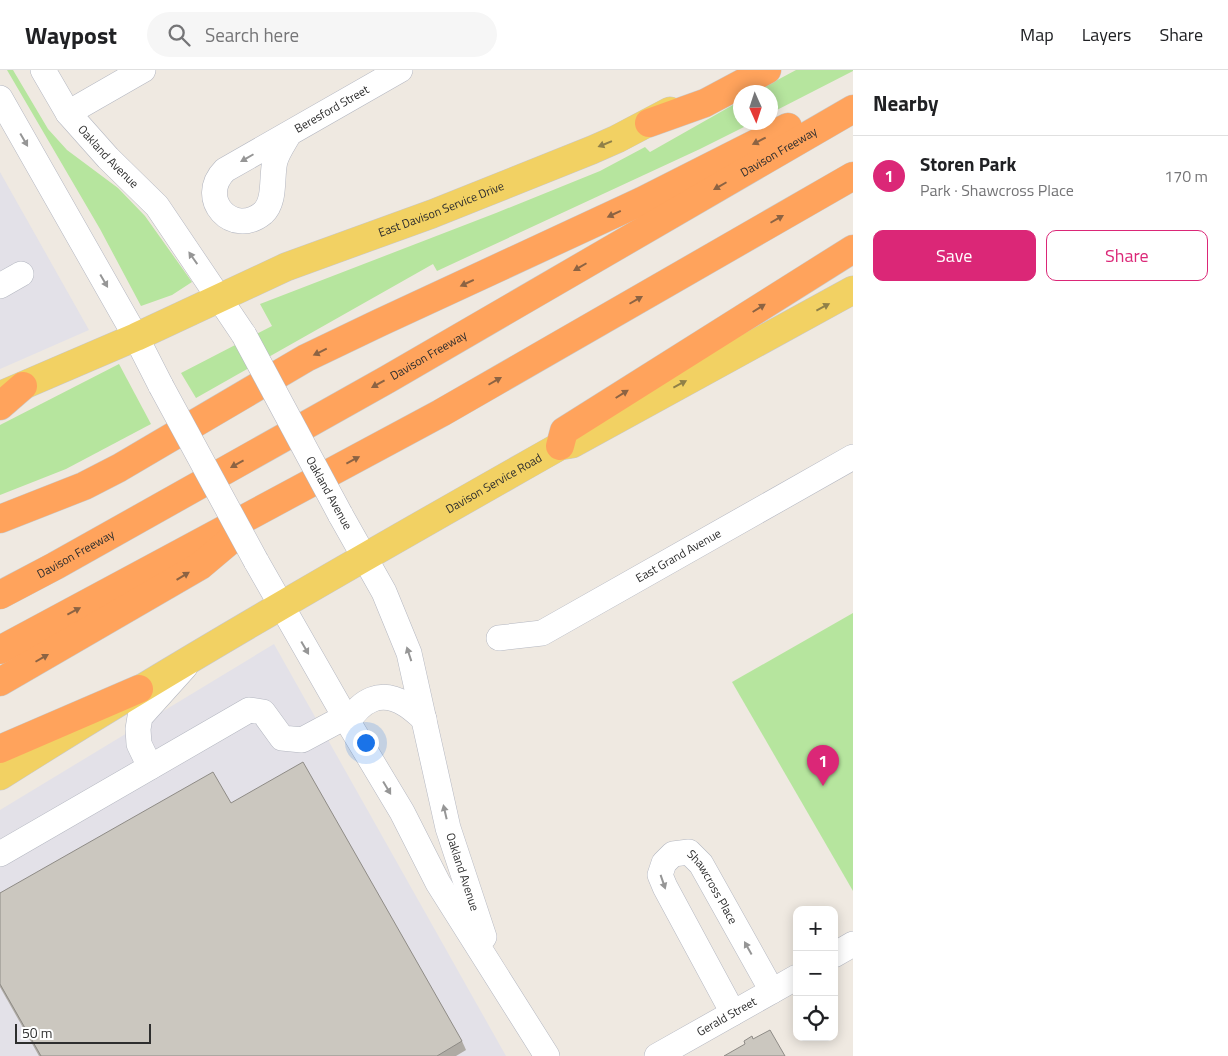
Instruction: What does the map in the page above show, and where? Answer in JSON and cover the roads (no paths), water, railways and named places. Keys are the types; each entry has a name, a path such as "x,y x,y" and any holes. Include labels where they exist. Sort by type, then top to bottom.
{"highway":[{"path":"649,123 705,103 767,70"},
{"path":"0,520 67,493 119,468 306,358 642,201 853,93"},
{"name":"Davison Freeway","path":"0,595 388,379 853,109"},
{"path":"0,650 441,413 853,176"},
{"path":"560,446 564,431 853,249"},
{"path":"0,406 11,391"},
{"path":"0,682 200,566 279,500"},
{"path":"0,749 139,689"}],"main road":[{"name":"East Davison Service Drive","path":"11,391 136,337 286,267 440,210 617,139 649,123 738,70"},
{"name":"Davison Service Road","path":"139,689 364,557 560,446 572,444 853,290"},
{"path":"0,776 139,689"}],"street":[{"name":"Oakland Avenue","path":"43,70 68,113 108,158 157,206 220,298 244,335 387,599 409,654 448,828 496,975"},
{"path":"68,113 143,70"},
{"name":"Beresford Street","path":"289,134 400,70"},
{"name":"Oakland Avenue","path":"0,98 136,337 281,606 346,720 402,812 438,882 547,1056"},
{"name":"East Grand Avenue","path":"499,638 542,633 853,457"},
{"path":"150,767 138,744 140,717 196,656"},
{"path":"0,854 249,710 263,712 282,738 302,740 346,720 364,703 374,699 384,698 405,704 424,719"},
{"name":"Shawcross Place","path":"733,1013 664,887 660,875 664,863 673,854 689,852 701,864 772,991"},
{"path":"838,953 853,944"},
{"name":"Gerald Street","path":"657,1056 793,979"}],"place":[{"name":"Storen Park","path":"823,786"}]}
